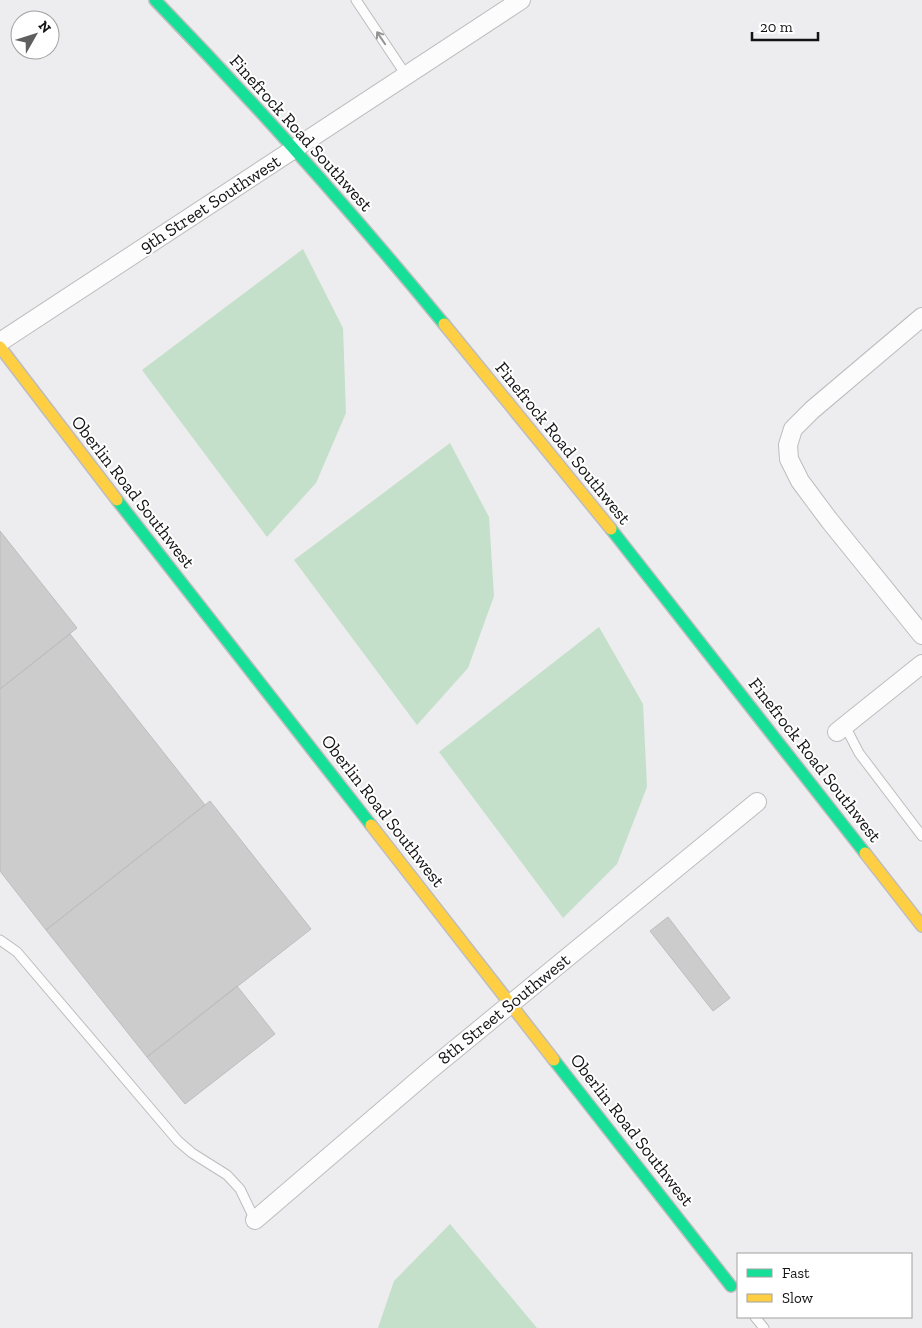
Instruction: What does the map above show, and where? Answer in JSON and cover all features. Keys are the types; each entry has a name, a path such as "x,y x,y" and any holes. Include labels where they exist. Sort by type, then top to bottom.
{"main road":[{"name":"Finefrock Road Southwest","path":"155,0 243,91 380,248 494,384 613,532 922,926"},
{"name":"Oberlin Road Southwest","path":"0,347 98,476 735,1291"}],"street":[{"name":"9th Street Southwest","path":"0,342 521,0"},
{"path":"922,317 812,410 793,429 788,445 789,459 800,482 922,634"},
{"path":"841,729 922,664"},
{"name":"8th Street Southwest","path":"255,1220 430,1070 757,802"}],"lane":[{"path":"356,0 406,75"},
{"path":"841,729 922,836"},
{"path":"0,940 18,952 178,1141 192,1154 227,1174 240,1189 255,1220"},
{"path":"756,1318 764,1328"}],"green space":[{"path":"303,249 343,328 346,413 316,483 267,537 142,370"},
{"path":"450,443 489,517 494,596 468,668 417,725 294,560"},
{"path":"599,627 643,704 647,787 617,864 563,918 439,752"},
{"path":"450,1224 537,1328 378,1328 394,1281"}],"building":[{"path":"0,531 77,628 0,689"},
{"path":"70,634 205,805 46,930 0,871 0,689"},
{"path":"210,801 311,929 147,1057 46,930"},
{"path":"668,917 730,998 713,1011 650,931"},
{"path":"237,986 275,1034 185,1104 147,1057"}],"traffic: fast":[{"path":"155,0 303,159 444,324"},
{"path":"117,500 371,825"},
{"path":"611,529 865,853"},
{"path":"554,1060 731,1286"}],"traffic: slow":[{"path":"444,324 611,529"},
{"path":"0,347 117,500"},
{"path":"371,825 554,1060"},
{"path":"865,853 922,926"}]}
